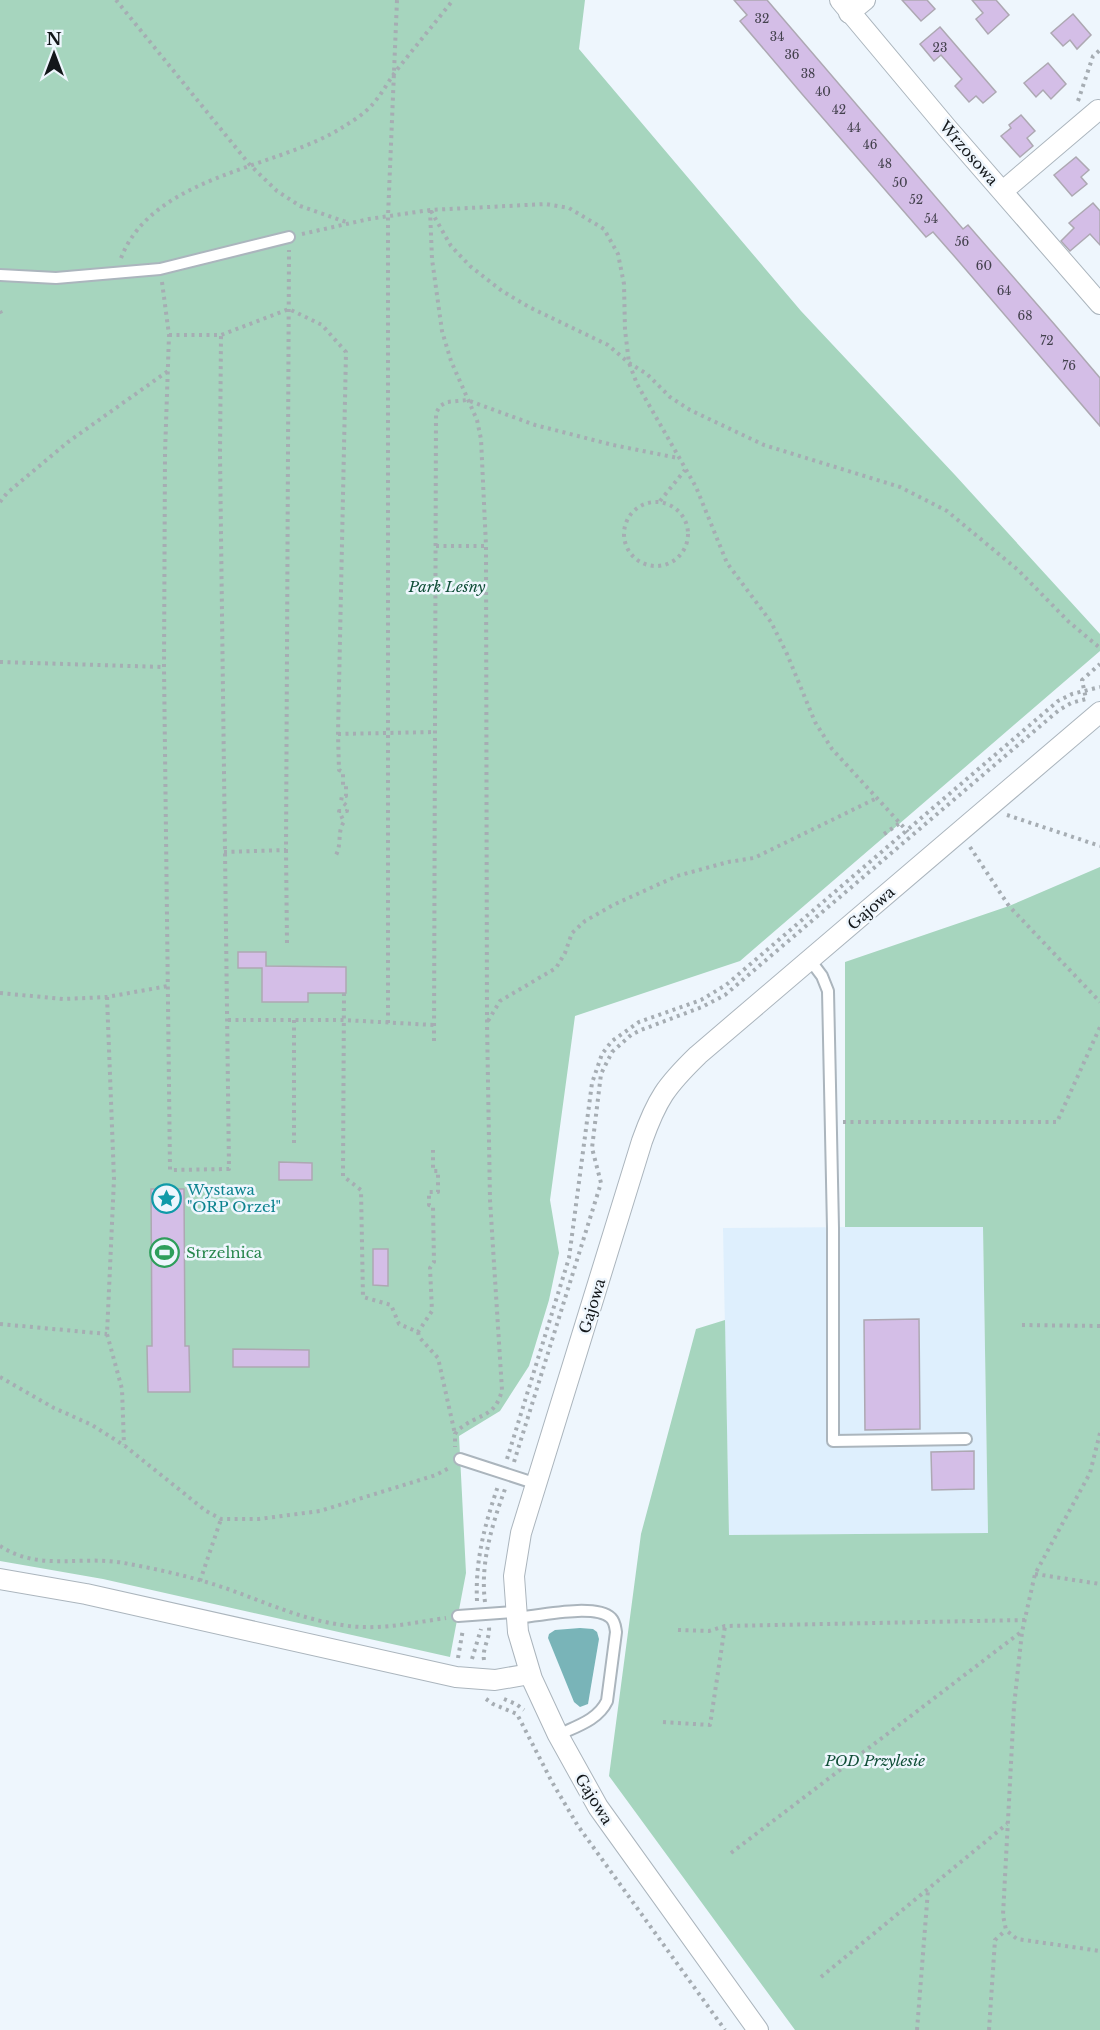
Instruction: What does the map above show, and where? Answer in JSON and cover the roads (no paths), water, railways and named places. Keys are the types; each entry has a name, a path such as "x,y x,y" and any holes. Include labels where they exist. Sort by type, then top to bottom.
{"street":[{"path":"844,6 865,0"},
{"name":"Wrzosowa","path":"844,6 1100,304"},
{"path":"1002,191 1098,110"},
{"name":"Gajowa","path":"758,2030 586,1790 558,1735 523,1655 515,1615 514,1576 518,1547 642,1141 662,1095 675,1077 698,1055 1100,712"},
{"path":"0,1580 86,1594 456,1677 477,1680 530,1674"}],"lane":[{"path":"0,275 56,278 160,269 289,237"},
{"path":"810,960 822,976 828,992 832,1122 833,1441 966,1439"},
{"path":"457,1459 537,1484"},
{"path":"462,1616 590,1610 610,1617 616,1632 607,1701 596,1717 558,1735"}],"water":[{"path":"593,1629 597,1632 599,1639 588,1704 580,1707 574,1702 548,1638 549,1634 555,1630"}],"place":[{"name":"Wystawa \"ORP Orzeł\"","path":"166,1198"},
{"name":"Strzelnica","path":"165,1252"}],"park label":[{"name":"Park Leśny","path":"447,586"},
{"name":"POD Przylesie","path":"875,1760"}]}
